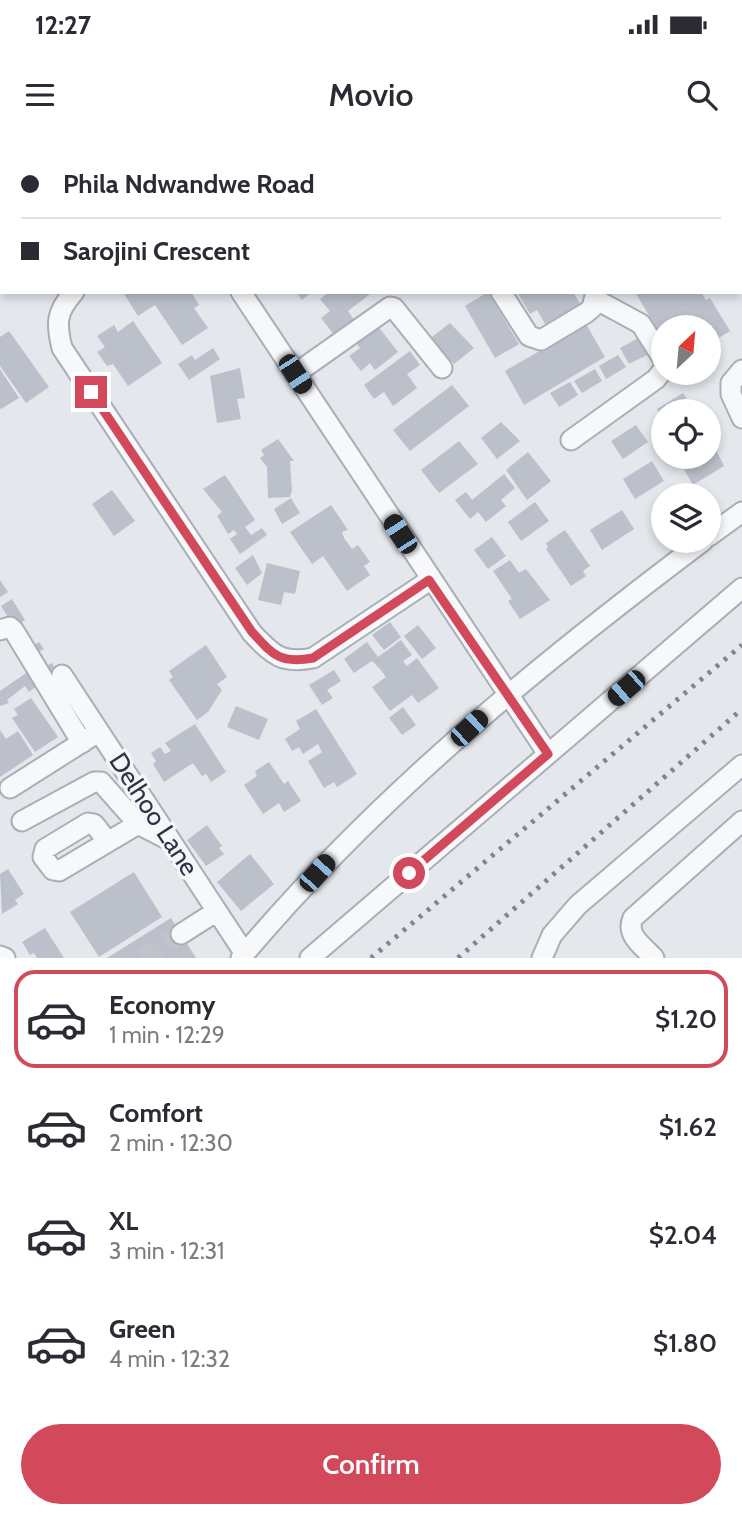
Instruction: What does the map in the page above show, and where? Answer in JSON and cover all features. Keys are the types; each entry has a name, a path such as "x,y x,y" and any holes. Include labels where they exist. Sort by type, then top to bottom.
{"street":[{"path":"72,294 61,306 55,321 62,348 252,632 274,656 295,662 313,658 429,580"},
{"path":"242,294 429,580 548,754"},
{"path":"502,294 529,336 541,340 586,313 595,296 640,324 651,341"},
{"path":"295,374 390,307 394,308 442,368"},
{"path":"742,370 730,383 731,394 742,418"},
{"path":"571,440 651,383"},
{"path":"721,527 742,512"},
{"path":"243,956 335,852 508,692 688,553"},
{"path":"310,958 742,588"},
{"path":"0,630 10,627 14,631 82,743"},
{"name":"Delhoo Lane","path":"62,675 217,911 243,956"},
{"path":"10,788 100,732"},
{"path":"542,958 552,935 578,905 742,765"},
{"path":"22,821 94,782 101,782 138,824 171,841"},
{"path":"654,958 631,934 629,925 638,910 742,821"},
{"path":"108,842 138,824"},
{"path":"181,934 217,911"},
{"path":"0,956 5,958"}],"building":[{"path":"124,294 192,294 199,305 194,308 208,328 182,345 155,305 138,316"},
{"path":"298,294 310,294 302,300"},
{"path":"326,294 370,294 348,311 354,320 334,335 321,318 330,311 320,299"},
{"path":"489,294 519,344 495,358 465,306"},
{"path":"518,294 574,294 582,307 547,327 537,310 530,314"},
{"path":"636,294 702,294 706,300 710,298 720,315 651,315 651,319"},
{"path":"721,316 730,331 721,337"},
{"path":"133,321 162,363 128,386 113,364 107,366 97,352 105,347 97,336 114,325 118,332"},
{"path":"374,321 398,352 375,370 370,363 361,371 349,356 360,348 352,338"},
{"path":"450,323 474,348 454,364 438,346 435,349 428,340"},
{"path":"586,324 605,357 524,405 505,371"},
{"path":"9,331 49,387 26,403 0,366 0,337"},
{"path":"638,338 647,355 629,364 620,348"},
{"path":"213,348 220,359 189,380 178,364 192,355 195,360"},
{"path":"410,351 420,365 407,374 417,388 393,406 384,392 374,399 364,385"},
{"path":"618,355 626,367 606,379 599,366"},
{"path":"240,368 245,398 237,399 241,419 217,423 210,376"},
{"path":"0,369 19,398 1,409 0,408"},
{"path":"595,369 602,381 582,393 574,381"},
{"path":"570,382 578,395 559,407 550,393"},
{"path":"452,385 469,406 410,451 393,430"},
{"path":"683,393 687,399 673,399"},
{"path":"501,422 520,441 497,459 481,438"},
{"path":"636,425 648,442 623,459 611,441"},
{"path":"278,439 294,461 290,461 292,491 290,497 268,498 267,467 260,458 264,455 261,450"},
{"path":"459,441 478,464 439,493 421,470"},
{"path":"528,452 551,481 527,500 506,470"},
{"path":"651,462 651,469 657,469 664,481 651,483 651,489 635,499 623,479"},
{"path":"684,469 719,469 696,483 692,483"},
{"path":"504,474 515,488 501,500 506,506 486,522 478,512 470,519 455,500 466,492 472,500"},
{"path":"225,475 255,520 245,527 251,535 262,528 267,535 240,554 230,539 237,534 234,530 228,534 217,516 222,512 203,489"},
{"path":"112,490 135,521 114,536 92,504"},
{"path":"291,498 300,513 282,524 274,509"},
{"path":"535,502 549,521 521,541 508,522"},
{"path":"331,505 348,530 342,532 344,538 352,549 358,545 370,562 364,566 370,575 347,591 323,556 312,564 290,532"},
{"path":"622,510 634,529 602,550 590,530"},
{"path":"565,530 590,566 583,571 586,576 571,586 546,549 546,543"},
{"path":"492,537 506,556 488,569 474,550"},
{"path":"253,555 262,573 247,585 235,568"},
{"path":"510,560 519,573 526,569 550,600 520,619 508,601 512,599 493,571"},
{"path":"267,563 300,571 295,594 284,592 281,605 258,600"},
{"path":"0,580 8,592 0,597"},
{"path":"12,599 25,620 14,627 1,606"},
{"path":"390,622 401,637 384,650 372,635"},
{"path":"418,625 436,648 422,659 404,636"},
{"path":"401,640 412,655 403,661 407,666 417,658 439,688 418,703 412,695 390,711 372,687 386,677 380,669 372,661 354,673 344,659 367,642 378,657"},
{"path":"39,642 44,649 35,654 31,647"},
{"path":"206,645 227,677 217,684 222,690 208,712 197,720 169,680 173,677 169,671"},
{"path":"52,663 56,670 46,677 41,669"},
{"path":"334,670 341,681 327,690 333,698 322,705 309,685"},
{"path":"29,671 39,684 29,692 25,686 7,700 9,703 0,706 0,691"},
{"path":"31,698 58,737 35,752 12,718 18,715 14,709"},
{"path":"236,706 268,719 259,740 227,727"},
{"path":"403,707 416,725 402,735 389,718"},
{"path":"316,709 357,774 337,787 334,782 324,788 308,761 322,752 318,744 303,754 299,747 292,751 285,739 300,729 296,721"},
{"path":"195,724 226,772 211,782 206,774 202,776 193,763 164,782 153,764 156,761 151,753 160,747 165,754 171,751 165,743"},
{"path":"0,730 6,739 18,731 33,755 0,777"},
{"path":"269,762 284,784 288,781 301,801 284,812 279,803 263,814 244,785 257,776 255,771"},
{"path":"207,825 222,846 219,848 224,854 206,866 187,840"},
{"path":"250,854 274,884 241,911 217,882"},
{"path":"8,869 24,894 15,900 18,904 2,914 0,874"},
{"path":"134,872 162,917 99,957 70,912"},
{"path":"171,918 196,958 107,958"},
{"path":"45,928 64,958 37,958 34,953 30,955 22,942"}],"tunnel":[{"path":"143,958 181,934"}],"railway":[{"path":"371,958 742,645"},
{"path":"458,958 742,709"}],"route":[{"path":"91,392 252,632 274,656 295,662 313,658 429,580 521,713 548,754 409,873"}]}
